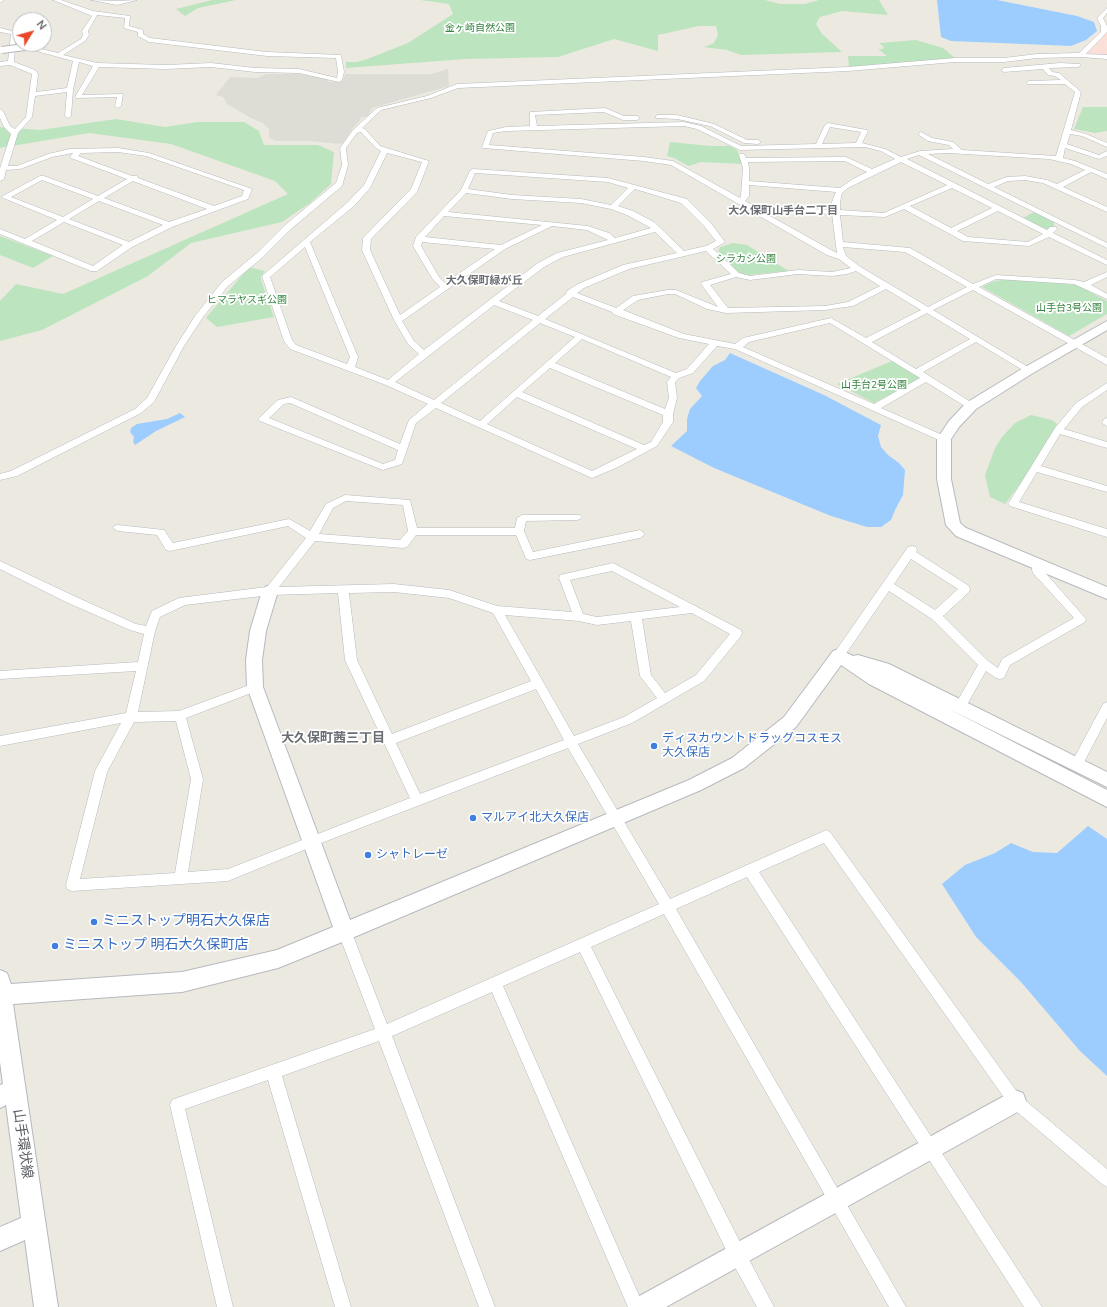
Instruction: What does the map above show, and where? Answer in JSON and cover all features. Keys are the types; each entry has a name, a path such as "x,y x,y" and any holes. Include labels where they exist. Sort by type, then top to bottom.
{"street":[{"path":"1,50 25,47 97,66 166,67 210,65 255,70 299,71 339,80 341,72 339,56 267,54 149,40 140,35 141,31 126,28 128,17 92,13 56,0"},
{"path":"94,0 117,3 134,0"},
{"path":"1081,55 1104,32 1104,26 1100,18 1107,10"},
{"path":"59,55 83,40 86,36 85,31 96,16 92,13"},
{"path":"0,30 13,32 14,34 11,63"},
{"path":"0,477 14,474 138,411 151,400 180,346 199,316 225,284 260,255 288,227 339,184 346,165 343,148 355,131 378,110 429,97 457,86 843,69 955,60 1004,60 1037,56 1081,55 1107,57"},
{"path":"68,116 70,90 76,60"},
{"path":"0,64 11,63 33,71 35,74 29,117 15,133 0,179"},
{"path":"1004,70 1078,65"},
{"path":"97,66 78,97 121,95 118,106"},
{"path":"1045,67 1050,74 1057,74 1078,92 1059,159"},
{"path":"1029,83 1066,82"},
{"path":"32,94 70,90"},
{"path":"534,128 532,113 605,110 623,118 677,117 712,125 746,142 795,145 798,147"},
{"path":"0,111 7,127 15,133"},
{"path":"1029,370 856,268 842,257 830,253 673,163 644,159 485,147 490,132 506,128 684,124 699,127 740,148 865,145 883,150 1107,263"},
{"path":"818,146 828,125 865,131 858,145"},
{"path":"355,131 363,130 378,147 385,150 426,161 414,190 368,238 366,250 398,320 411,342 424,354"},
{"path":"1067,131 1107,145"},
{"path":"921,134 930,140 951,143 959,152"},
{"path":"1063,145 1099,157 1107,153"},
{"path":"740,148 746,168 745,196 741,201"},
{"path":"0,231 94,269 129,245 169,225 245,197 248,189 147,154 118,150 70,151 50,155 18,168 4,168"},
{"path":"385,150 367,186 351,204 266,276 288,341 293,347 389,383 592,475 654,444 668,422 668,414 673,398 671,382 676,376 690,371 714,344"},
{"path":"79,151 73,157 212,208"},
{"path":"842,257 839,244 836,212 836,202 841,190 855,180 901,159 920,154 948,151 1059,159 1073,162 1107,177"},
{"path":"920,154 1107,246"},
{"path":"744,160 846,159 872,172"},
{"path":"1056,187 1090,170"},
{"path":"403,448 291,400 281,402 263,419 383,467 399,462 412,422 435,405 570,294 593,280 626,267 708,248 721,242 707,224 684,201 608,180 473,171 464,192 419,239 417,246 436,278 445,287"},
{"path":"25,242 139,174"},
{"path":"129,245 5,197 42,177 169,225"},
{"path":"987,187 1007,179 1025,178 1045,181 1107,210"},
{"path":"746,183 841,190"},
{"path":"752,208 885,215 952,185"},
{"path":"613,207 633,187"},
{"path":"464,192 581,201 613,207 646,221 682,254"},
{"path":"904,206 966,239 1029,244 1044,237 1062,224"},
{"path":"951,231 998,208"},
{"path":"444,214 588,228 606,235 613,240"},
{"path":"398,320 502,247 551,224"},
{"path":"389,383 424,354 540,265 560,255 656,229"},
{"path":"419,239 502,247"},
{"path":"306,241 354,357 350,368"},
{"path":"839,244 907,250 1107,362"},
{"path":"708,248 736,275"},
{"path":"726,311 705,284 736,275 750,278 798,272 832,274 847,272 856,268"},
{"path":"1085,285 1107,274"},
{"path":"867,341 973,287 996,277 1075,282 1085,285 1107,297"},
{"path":"616,312 636,298 668,292 676,292 710,307 726,311 838,307 850,304 886,286"},
{"path":"570,294 682,336 714,344 737,347 944,440"},
{"path":"492,301 676,376"},
{"path":"737,347 746,340 831,320 971,406"},
{"path":"1107,325 1029,370 971,406 954,424 944,440 944,479 953,525 961,532 1107,593"},
{"path":"480,425 581,336"},
{"path":"917,372 976,339"},
{"path":"549,364 668,414"},
{"path":"874,408 927,378"},
{"path":"1107,386 1079,404 1058,430 1013,504 1107,533"},
{"path":"516,393 644,449"},
{"path":"1058,430 1107,445"},
{"path":"1035,468 1107,489"},
{"path":"413,532 407,502 346,498 329,506 312,537 270,591 258,632 254,660 255,687 345,932 487,1307"},
{"path":"577,517 522,518 519,531 530,556 640,534"},
{"path":"118,528 160,532 170,547 289,522 312,537 403,544 413,532 519,531"},
{"path":"1,990 182,982 278,959 695,785 738,763 790,722 911,552 966,589 936,616"},
{"path":"888,585 936,616 984,664 1000,675 1006,662 1081,619 1037,570 1037,563"},
{"path":"0,565 70,599 120,621 134,627 150,630"},
{"path":"579,617 564,578 613,567 693,609 737,633 700,678 628,720 312,841 228,875 72,885 101,771 131,717 150,630 156,614 183,601 270,591 394,588 449,594 497,610 597,620 693,609"},
{"path":"343,589 351,660 417,801"},
{"path":"497,610 571,742 898,1307"},
{"path":"636,616 646,676 664,699"},
{"path":"839,655 883,669 1107,780"},
{"path":"839,655 875,679 1107,799"},
{"path":"960,707 984,664"},
{"path":"0,675 143,666"},
{"path":"389,740 539,683"},
{"path":"0,741 131,717 180,716 255,687"},
{"path":"1077,764 1107,707"},
{"path":"180,716 197,778 181,878"},
{"path":"225,1307 178,1105 383,1033 826,836 1015,1101 1107,1179"},
{"path":"750,870 1034,1307"},
{"path":"582,944 737,1254 766,1307"},
{"path":"495,983 636,1307"},
{"name":"山手環状線","path":"1,990 7,1093 34,1224 46,1307"},
{"path":"273,1071 343,1307"},
{"path":"642,1307 1015,1101"},
{"path":"0,1239 34,1224"}],"shaded area":[{"path":"1107,32 1107,57 1090,55 1089,52"},
{"path":"448,69 449,86 372,108 368,116 359,118 360,120 352,129 344,143 339,144 310,141 276,141 269,138 269,129 263,123 227,104 223,97 216,95 230,77 258,78 266,74 298,74 327,78 329,82 343,81 345,74 432,74"}],"green space":[{"path":"212,0 236,0 198,8 185,16 176,9"},
{"name":"金ヶ崎自然公園","path":"420,0 765,0 780,4 805,4 819,0 879,0 888,15 842,11 820,17 816,24 822,34 842,52 741,55 727,50 704,47 714,43 718,35 716,26 699,26 658,35 658,51 614,39 558,57 465,59 346,68 346,62 357,62 408,43 453,14 449,4"},
{"path":"916,40 943,48 955,58 849,67 848,56 887,56 878,49 883,49 884,47 879,43"},
{"path":"1083,107 1107,107 1107,131 1095,133 1074,129"},
{"path":"116,119 165,127 197,122 244,122 259,131 264,145 318,145 334,152 331,184 310,203 282,222 191,243 148,276 42,330 0,341 0,301 16,284 63,294 288,194 275,181 171,144 89,133 0,148 0,127 40,130"},
{"path":"670,142 711,146 730,146 737,150 743,164 701,162 689,166 667,156"},
{"path":"1034,212 1054,222 1054,226 1046,230 1023,218"},
{"path":"0,236 53,256 33,268 0,255"},
{"name":"シラカシ公園","path":"733,243 747,245 789,271 748,275 739,273 718,252 720,247"},
{"name":"ヒマラヤスギ公園","path":"249,267 265,271 261,276 261,280 274,317 217,327 206,318"},
{"name":"山手台3号公園","path":"1005,279 1077,285 1107,301 1107,314 1069,336 982,287 992,282"},
{"name":"山手台2号公園","path":"892,361 921,378 874,403 837,384"},
{"path":"1031,415 1052,420 1057,424 1030,471 1005,504 990,497 985,475 995,448 1002,437 1015,423"}],"water":[{"path":"937,0 997,0 1077,16 1094,22 1097,31 1086,40 1071,46 951,41 941,37"},
{"path":"730,353 824,395 881,425 878,436 881,447 905,470 903,495 891,520 881,527 867,527 831,516 714,468 671,446 687,431 687,419 690,409 702,396 696,388 700,381 713,366 725,360"},
{"path":"180,413 185,417 156,431 135,445 133,442 134,437 130,432 131,428 137,424 167,419"},
{"path":"1088,826 1107,839 1107,1076 1080,1051 1021,982 976,937 942,884 965,865 995,853 1011,843 1033,852 1057,853"}],"place":[{"name":"ディスカウントドラッグコスモス 大久保店","path":"654,746"},
{"name":"マルアイ北大久保店","path":"473,818"},
{"name":"シャトレーゼ","path":"368,855"},
{"name":"ミニストップ明石大久保店","path":"94,922"},
{"name":"ミニストップ 明石大久保町店","path":"55,946"}],"district":[{"name":"大久保町山手台二丁目","path":"783,211"},
{"name":"大久保町緑が丘","path":"484,281"},
{"name":"大久保町茜三丁目","path":"333,739"}]}
